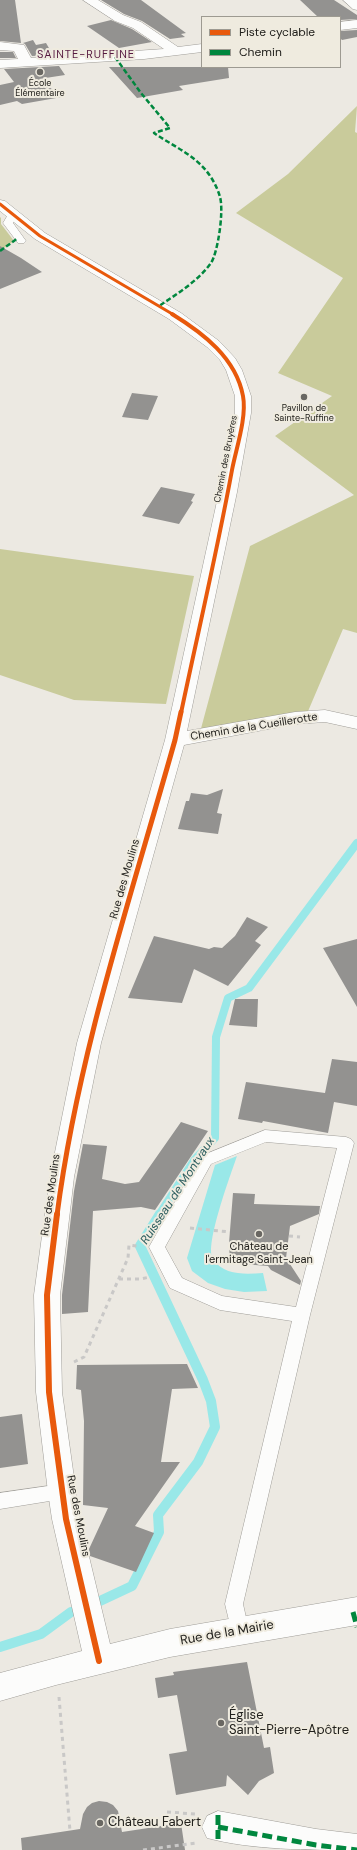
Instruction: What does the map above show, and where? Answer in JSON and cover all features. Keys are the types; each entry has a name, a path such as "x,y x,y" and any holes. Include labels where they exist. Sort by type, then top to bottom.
{"street":[{"path":"89,0 119,18 137,26 177,52"},
{"path":"349,0 357,6"},
{"path":"0,46 19,48 26,61"},
{"path":"0,64 26,61 177,52 201,48"},
{"name":"Chemin des Bruyères","path":"0,204 40,236 175,316 213,344 227,358 239,382 243,396 243,413 175,740"},
{"name":"Chemin de la Cueillerotte","path":"175,740 294,718 325,716 357,722"},
{"name":"Rue des Moulins","path":"99,1661 66,1519 48,1392 48,1295 63,1169 89,1043 175,740"},
{"name":"Rue de la Mairie","path":"0,1687 56,1671 170,1643 240,1630 356,1617"},
{"path":"218,1827 316,1845 357,1850"}],"lane":[{"path":"12,215 8,223 21,241"},
{"path":"240,1630 234,1604 302,1315 346,1143 265,1136 206,1160 157,1248 176,1282 220,1303 302,1315"},
{"path":"0,1501 62,1492"}],"path":[{"path":"188,1228 230,1232"},
{"path":"49,1368 64,1368 84,1357 128,1258 129,1245 134,1245"},
{"path":"119,1279 140,1279 147,1277"},
{"path":"56,1671 70,1831"},
{"path":"143,1850 184,1844"}],"green space":[{"path":"357,106 355,132 357,133 357,633 343,629 306,716 199,736 250,546 354,495 275,436 332,396 278,373 343,278 236,213 288,174"},
{"path":"0,217 1,224 14,241 0,251"},
{"path":"0,549 194,576 166,704 74,700 0,675"}],"water":[{"path":"237,1156 219,1209 212,1240 211,1252 213,1259 218,1265 229,1271 250,1274 263,1273 267,1291 244,1292 225,1289 208,1283 192,1271 187,1258 215,1165"}],"building":[{"path":"0,0 15,0 21,43 0,41"},
{"path":"101,0 141,0 186,33 181,34 185,37 170,39 142,21 124,14"},
{"path":"300,0 334,0 357,15 357,19 341,20 341,16 317,16"},
{"path":"111,20 132,29 152,42 119,48 87,26"},
{"path":"357,30 357,37 342,40 341,31"},
{"path":"33,40 36,45 46,43 53,55 32,56 23,43"},
{"path":"0,52 13,52 16,58 0,58"},
{"path":"59,66 65,75 39,79 62,97 22,104 17,101 0,105 0,85 14,82 4,69"},
{"path":"109,67 228,68 229,78 179,86 183,90 137,98"},
{"path":"0,246 21,258 42,272 0,289"},
{"path":"132,393 158,396 148,420 122,417"},
{"path":"161,487 195,494 191,501 193,502 179,524 142,516"},
{"path":"223,789 217,813 222,814 218,834 178,829 186,801 189,801 191,793 207,795"},
{"path":"247,917 268,927 255,941 261,945 228,986 194,969 182,1003 128,998 154,936 209,949 214,947 222,948 235,936"},
{"path":"357,939 357,1007 323,948"},
{"path":"235,999 258,999 257,1027 229,1025"},
{"path":"332,1059 357,1062 357,1106 334,1102 328,1133 263,1121 262,1123 238,1119 246,1082 325,1093"},
{"path":"181,1122 208,1131 155,1210 141,1207 93,1211 88,1312 62,1314 62,1295 74,1191 83,1144 107,1146 102,1179 125,1184 139,1182"},
{"name":"Château de l'ermitage Saint-Jean","path":"233,1193 255,1194 254,1204 320,1206 319,1214 290,1226 286,1258 301,1281 300,1285 271,1270 268,1266 230,1263 229,1243"},
{"path":"187,1364 198,1388 172,1389 161,1462 180,1462 135,1526 154,1533 136,1572 90,1556 89,1549 108,1508 83,1505 84,1421 81,1390 76,1389 77,1365"},
{"path":"22,1414 28,1464 0,1468 0,1417"},
{"name":"Église Saint-Pierre-Apôtre","path":"247,1662 264,1748 270,1747 274,1773 259,1781 248,1795 227,1775 226,1786 176,1795 169,1754 187,1751 177,1695 158,1698 155,1678 174,1675 173,1672"},
{"name":"Château Fabert","path":"99,1801 107,1802 113,1805 118,1811 122,1832 181,1823 185,1850 22,1850 21,1838 80,1829 83,1814 87,1807 92,1803"}],"waterway":[{"name":"Ruisseau de Montvaux","path":"159,1215 195,1159 215,1138 216,1037 228,998 249,988 357,843"},
{"name":"Ruisseau de Montvaux","path":"100,1601 132,1586 159,1532 158,1515 198,1462 215,1427 211,1401 203,1380 140,1246 160,1214"},
{"name":"Ruisseau de Montvaux","path":"0,1647 41,1634 71,1612"}],"marked path":[{"path":"115,57 141,93 170,128 154,133 190,156 202,166 214,182 221,200 217,243 211,263 206,270 180,292 159,306"},
{"path":"0,251 18,238"},
{"path":"353,1612 357,1627"},
{"path":"218,1815 218,1839"},
{"path":"218,1827 316,1845 357,1850"}],"cycle path":[{"path":"0,204 40,236 175,316 213,344 227,358 234,370 243,396 243,413 228,492 175,740 89,1043 62,1177 47,1295 49,1392 62,1492 66,1519 99,1661"}],"place":[{"name":"École Élémentaire","path":"40,72"},
{"name":"Pavillon de Sainte-Ruffine","path":"304,397"},
{"name":"Château de l'ermitage Saint-Jean","path":"259,1234"},
{"name":"Église Saint-Pierre-Apôtre","path":"221,1723"},
{"name":"Château Fabert","path":"100,1823"}],"district":[{"name":"SAINTE-RUFFINE","path":"86,55"}]}
